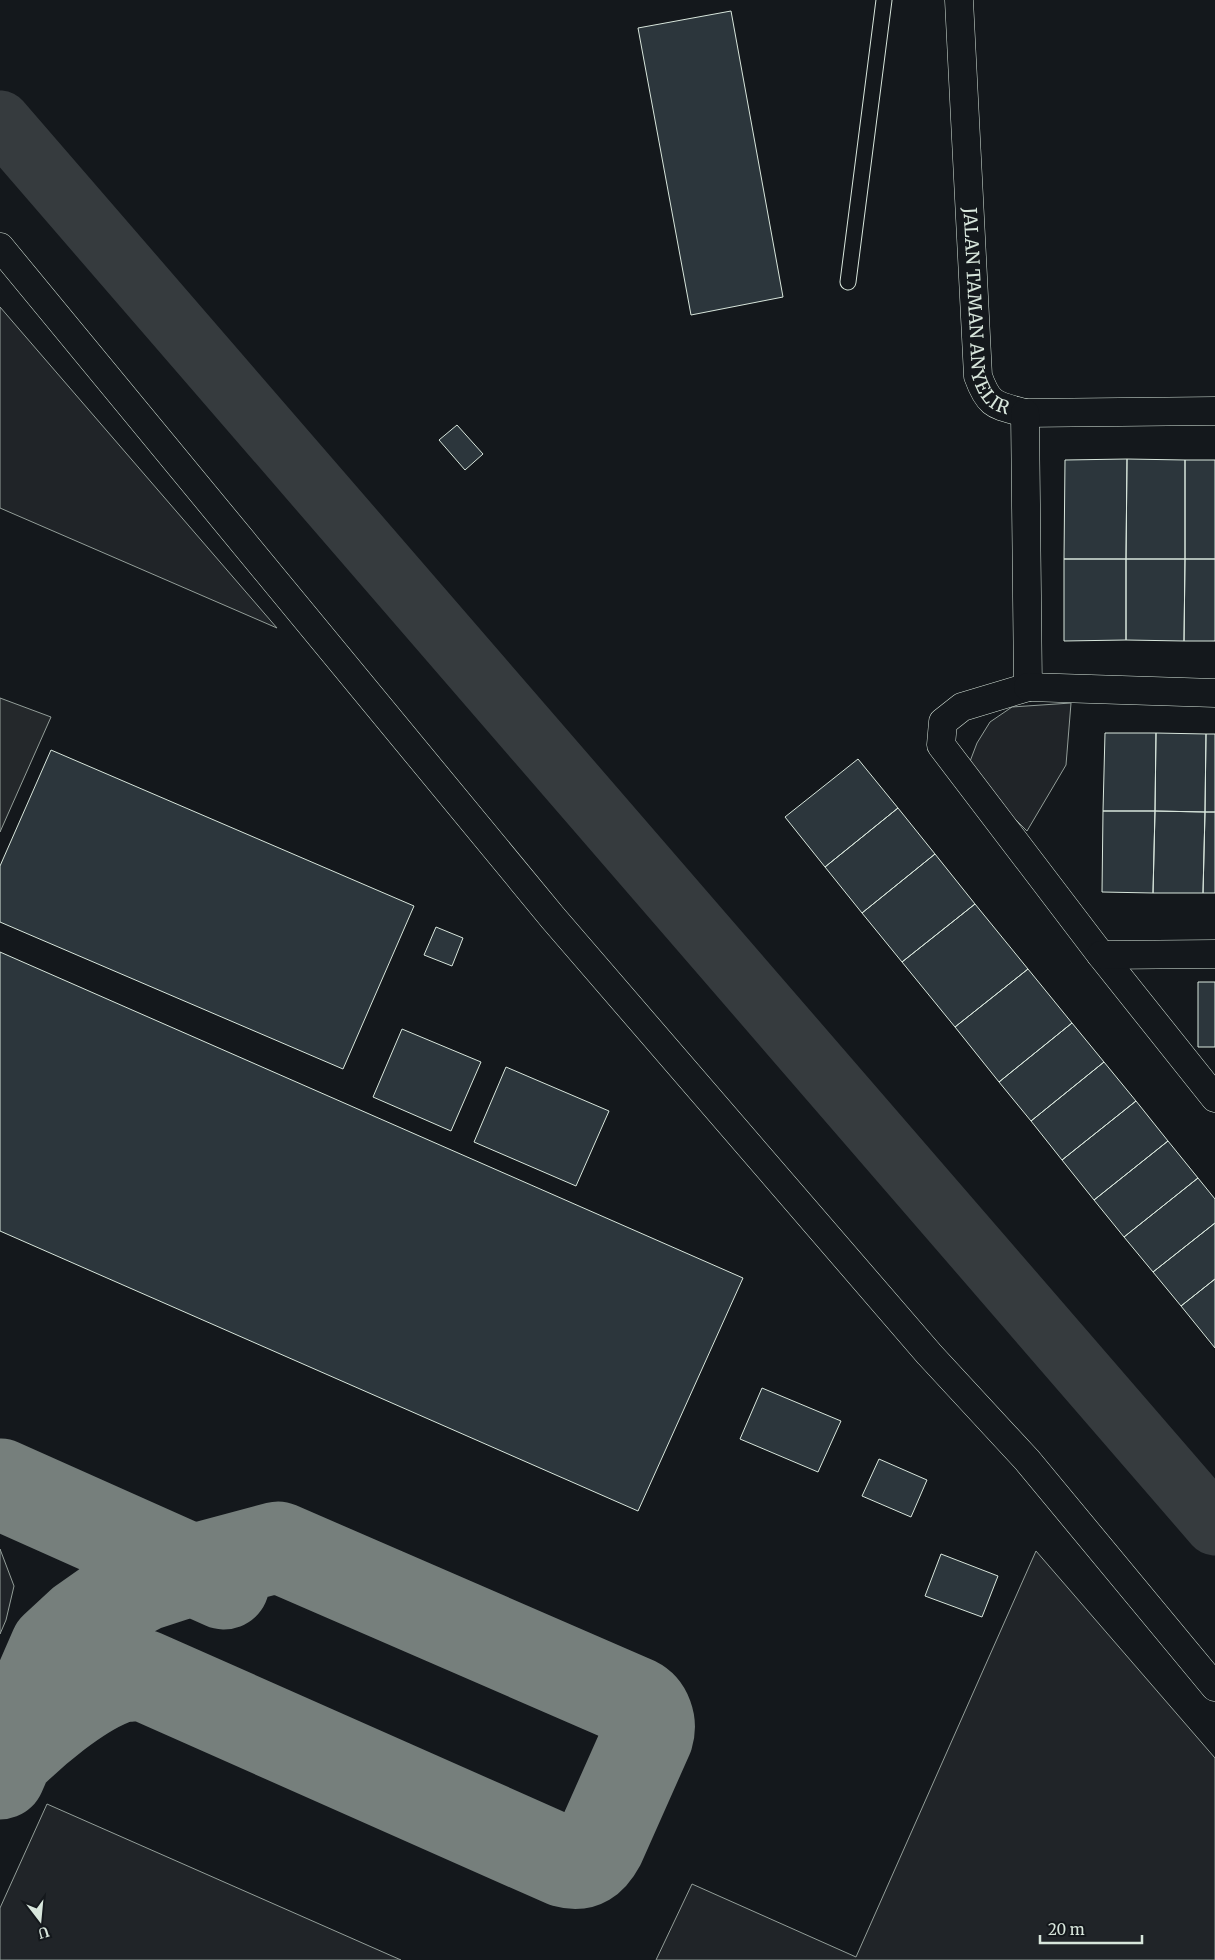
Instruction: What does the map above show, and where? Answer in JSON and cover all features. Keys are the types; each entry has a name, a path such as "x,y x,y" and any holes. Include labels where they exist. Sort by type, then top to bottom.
{"street":[{"name":"JALAN TAMAN ANYELIR","path":"959,0 978,376 985,395 996,405 1025,414 1215,411"},
{"path":"0,247 553,918 929,1354 1027,1460 1215,1687"},
{"path":"1025,414 1028,687"},
{"path":"1215,693 1028,687 962,707 943,722 940,745 1215,1098"},
{"path":"1102,955 1215,954"}],"lane":[{"path":"848,282 884,0"}],"shaded area":[{"path":"0,307 277,628 0,508"},
{"path":"0,698 51,717 0,832"},
{"path":"1071,703 1066,765 1027,831 976,780 969,764 977,743 990,722 1012,707"},
{"path":"0,1549 14,1586 6,1620 0,1634"},
{"path":"1036,1551 1215,1758 1215,1960 656,1960 692,1884 856,1957"},
{"path":"47,1804 401,1960 0,1960 0,1908"}],"building":[{"path":"731,11 783,297 691,315 638,28"},
{"path":"457,425 483,454 465,470 439,440"},
{"path":"1127,459 1185,460 1185,559 1126,559"},
{"path":"1127,459 1126,559 1064,559 1065,460"},
{"path":"1185,460 1215,460 1215,559 1185,559"},
{"path":"1064,559 1126,559 1126,640 1064,641"},
{"path":"1126,559 1185,559 1184,641 1126,640"},
{"path":"1185,559 1215,559 1215,641 1184,641"},
{"path":"1105,733 1156,733 1155,811 1103,811"},
{"path":"1156,733 1206,734 1205,812 1155,811"},
{"path":"1206,734 1215,734 1215,812 1205,812"},
{"path":"51,750 414,906 343,1069 0,922 0,866"},
{"path":"858,759 898,808 825,867 785,817"},
{"path":"898,808 935,854 862,913 825,867"},
{"path":"1103,811 1155,811 1153,893 1102,892"},
{"path":"1155,811 1205,812 1203,893 1153,893"},
{"path":"1205,812 1215,812 1215,893 1203,893"},
{"path":"935,854 975,904 902,962 862,913"},
{"path":"975,904 1028,969 955,1027 902,962"},
{"path":"436,927 463,938 452,966 424,955"},
{"path":"0,952 743,1278 638,1511 0,1231"},
{"path":"1028,969 1072,1023 999,1082 955,1027"},
{"path":"1198,982 1215,982 1215,1047 1198,1047"},
{"path":"1072,1023 1104,1062 1031,1121 999,1082"},
{"path":"402,1029 481,1062 451,1131 373,1097"},
{"path":"1104,1062 1136,1101 1062,1160 1031,1121"},
{"path":"506,1067 609,1111 576,1186 474,1142"},
{"path":"1136,1101 1168,1141 1094,1200 1062,1160"},
{"path":"1168,1141 1198,1178 1124,1237 1094,1200"},
{"path":"1198,1178 1215,1199 1215,1223 1153,1272 1124,1237"},
{"path":"1215,1223 1215,1279 1181,1306 1153,1272"},
{"path":"1215,1279 1215,1348 1181,1306"},
{"path":"762,1388 841,1421 818,1472 740,1439"},
{"path":"879,1459 927,1480 911,1517 862,1496"},
{"path":"941,1554 998,1576 982,1617 925,1596"}],"waterway":[{"path":"0,121 1215,1525"}],"taxiway":[{"path":"0,1484 224,1584"},
{"path":"0,1774 55,1648 82,1623 109,1604 143,1586 192,1570 278,1547 635,1702 643,1708 649,1721 648,1736 600,1844 590,1858 577,1863 565,1862 143,1675 116,1679 85,1694 43,1724 30,1736 18,1747 7,1757"}]}
